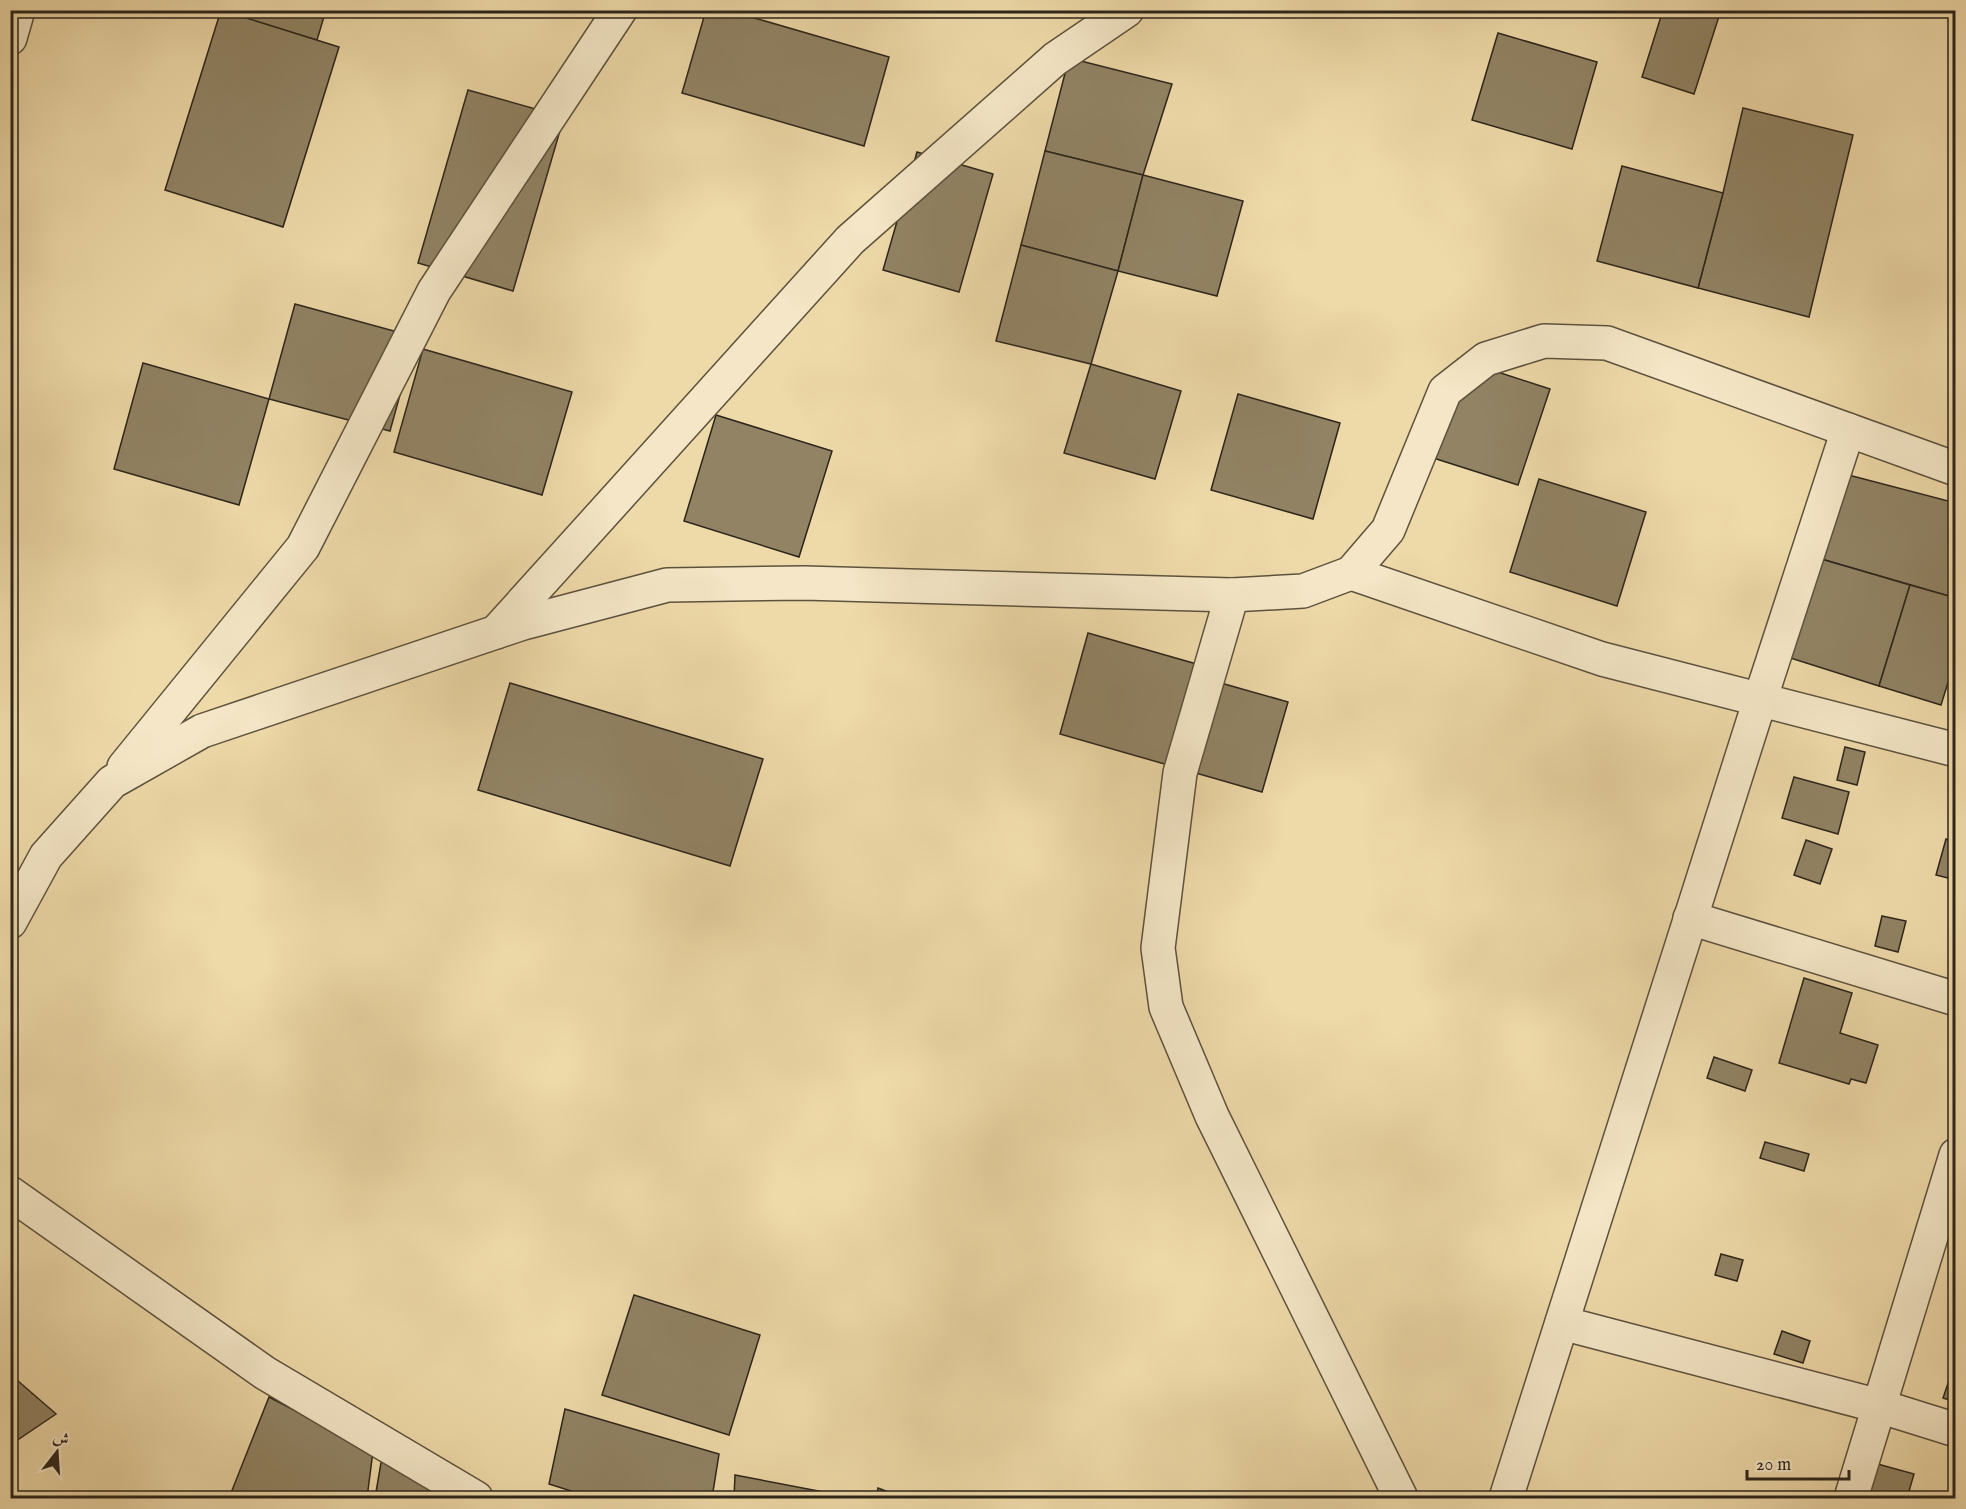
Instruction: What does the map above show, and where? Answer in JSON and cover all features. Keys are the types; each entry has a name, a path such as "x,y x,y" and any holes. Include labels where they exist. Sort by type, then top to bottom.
{"street":[{"path":"10,38 18,10"},
{"path":"10,922 46,856 112,782 303,547 434,291 620,10"},
{"path":"496,632 850,240 1055,59 1127,10"},
{"path":"112,782 202,731 496,632 667,585 804,583 1232,595 1304,591 1351,573 1388,530 1445,391 1486,359 1544,341 1607,343 1956,469"},
{"path":"1506,1498 1848,430"},
{"path":"1351,573 1602,659 1956,750"},
{"path":"1232,595 1180,773 1158,948 1166,1007 1212,1116 1401,1498"},
{"path":"1690,918 1956,999"},
{"path":"1851,1498 1956,1155"},
{"path":"10,1193 265,1373 476,1498"},
{"path":"1562,1323 1879,1406 1956,1430"}],"building":[{"path":"213,10 326,10 317,40"},
{"path":"221,10 339,47 283,227 165,190"},
{"path":"706,10 727,10 889,57 864,146 682,93"},
{"path":"1663,10 1721,10 1694,94 1642,77"},
{"path":"1498,33 1597,62 1572,149 1472,120"},
{"path":"1069,58 1172,84 1143,175 1045,151"},
{"path":"468,90 564,117 513,291 418,263"},
{"path":"1743,108 1853,135 1809,317 1698,288"},
{"path":"1045,151 1143,175 1118,271 1021,245"},
{"path":"917,152 993,174 959,292 883,270"},
{"path":"1622,166 1723,193 1698,288 1597,261"},
{"path":"1143,175 1243,201 1217,296 1118,271"},
{"path":"1021,245 1118,271 1091,364 996,341"},
{"path":"295,304 416,337 390,431 269,399"},
{"path":"423,349 572,392 542,495 394,452"},
{"path":"1458,359 1550,389 1518,485 1427,456"},
{"path":"143,363 269,399 239,505 114,469"},
{"path":"1091,364 1181,391 1155,479 1064,453"},
{"path":"1238,394 1340,423 1313,519 1211,490"},
{"path":"716,415 832,451 799,557 684,521"},
{"path":"1837,472 1956,503 1956,598 1811,556"},
{"path":"1539,479 1646,512 1617,606 1510,572"},
{"path":"1811,556 1910,585 1879,686 1781,655"},
{"path":"1910,585 1956,598 1956,657 1941,705 1879,686"},
{"path":"1088,633 1200,665 1214,681 1288,702 1262,792 1060,734"},
{"path":"510,683 763,759 730,866 478,790"},
{"path":"1845,747 1865,752 1857,785 1837,780"},
{"path":"1794,777 1849,792 1838,834 1782,818"},
{"path":"1956,791 1956,807 1951,805"},
{"path":"1946,839 1956,842 1956,880 1936,875"},
{"path":"1806,840 1832,849 1820,884 1794,875"},
{"path":"1882,916 1906,921 1898,952 1875,946"},
{"path":"1804,978 1852,993 1840,1033 1878,1045 1866,1083 1851,1079 1849,1084 1779,1063"},
{"path":"1714,1057 1752,1070 1745,1091 1707,1078"},
{"path":"1765,1142 1809,1154 1804,1171 1760,1158"},
{"path":"1721,1254 1743,1260 1737,1281 1715,1275"},
{"path":"634,1295 760,1335 729,1435 602,1395"},
{"path":"1782,1331 1810,1341 1803,1363 1774,1354"},
{"path":"1956,1360 1956,1402 1943,1398"},
{"path":"10,1374 56,1414 10,1445"},
{"path":"269,1397 373,1451 367,1498 229,1498"},
{"path":"565,1409 719,1454 712,1498 593,1498 549,1484"},
{"path":"382,1457 448,1498 375,1498"},
{"path":"1874,1463 1914,1474 1907,1498 1864,1498"},
{"path":"735,1475 855,1498 734,1498"},
{"path":"878,1488 904,1498 876,1498"},
{"path":"1806,1493 1820,1498 1804,1498"}]}
